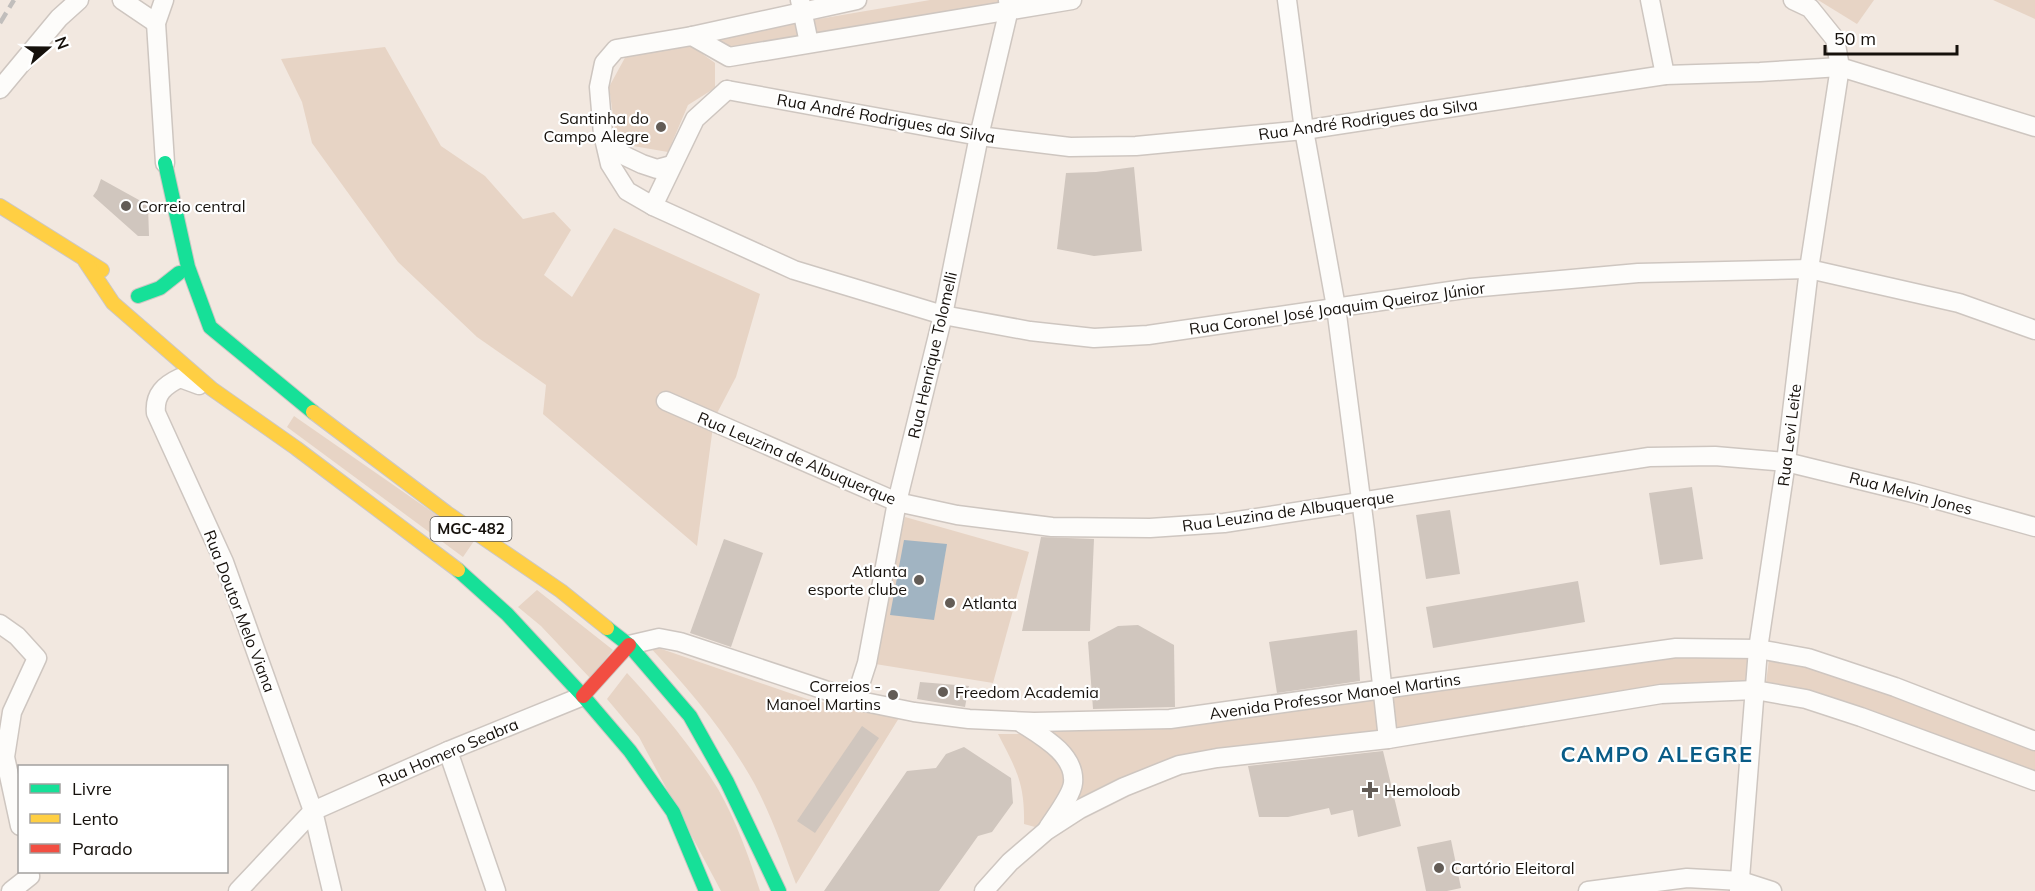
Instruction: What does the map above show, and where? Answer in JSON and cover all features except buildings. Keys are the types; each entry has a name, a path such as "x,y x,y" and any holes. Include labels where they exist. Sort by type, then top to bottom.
{"highway":[{"path":"165,163 183,295"},
{"path":"165,163 188,267 210,327 313,412"},
{"name":"MGC-482","path":"0,206 79,257 115,277"},
{"name":"MGC-482","path":"79,257 113,303 296,448 456,569 507,614 583,696 630,752 673,812 706,891"},
{"path":"138,297 169,284 179,273"},
{"name":"MGC-482","path":"251,379 313,412 447,513 561,591 629,645 690,716 727,782 779,891"},
{"path":"456,569 481,558 480,536"},
{"path":"516,581 534,573"},
{"path":"507,593 507,614"},
{"path":"583,696 629,645"}],"street":[{"path":"0,89 59,18 79,0"},
{"path":"122,0 156,23"},
{"path":"164,0 156,23 165,163"},
{"path":"672,165 657,170 642,164 623,155 603,134 599,87 604,63 616,49 692,36 802,5 857,0"},
{"path":"692,36 729,57 1009,5 1072,0"},
{"path":"1287,0 1304,130 1336,307 1388,739"},
{"path":"1650,0 1665,75"},
{"name":"Rua Levi Leite","path":"1740,886 1758,649 1786,462 1809,269 1840,67 1835,39 1810,8 1793,0"},
{"path":"802,5 810,43"},
{"name":"Rua Henrique Tolomelli","path":"855,700 867,663 897,502 943,315 979,136 1009,5"},
{"path":"653,206 695,119 728,90 729,57"},
{"name":"Rua André Rodrigues da Silva","path":"728,90 979,136 1070,147 1136,146 1304,130 1665,75 1840,67 2035,127"},
{"name":"Rua Coronel José Joaquim Queiroz Júnior","path":"603,134 610,164 627,191 653,206 794,270 943,315 1030,332 1094,338 1148,335 1472,288 1638,273 1809,269 1959,303 2035,330"},
{"name":"Rua Doutor Melo Viana","path":"213,382 180,378 168,383 158,395 156,412 224,561 313,811 332,891"},
{"name":"Rua Leuzina de Albuquerque","path":"666,402 897,502 957,515 1052,526 1150,528 1224,523 1649,457 1714,456 1786,462"},
{"name":"Rua Melvin Jones","path":"1786,462 1913,493 2035,527"},
{"path":"0,624 17,636 37,658 12,712 5,757 18,817"},
{"name":"Avenida Professor Manoel Martins","path":"629,645 659,638 680,642 855,700 969,719 1020,722 1170,719 1676,648 1758,649 1818,661 1895,687 2035,741"},
{"path":"984,891 1010,862 1046,831 1080,809 1124,787 1179,765 1217,758 1388,739 1661,694 1755,690 1806,699 2035,781"},
{"name":"Rua Homero Seabra","path":"313,811 448,751 583,696"},
{"path":"1020,722 1051,742 1063,753 1070,767 1073,783 1046,831"},
{"path":"448,751 496,891"},
{"path":"238,891 313,811"},
{"path":"11,891 30,876 29,873"},
{"path":"1588,891 1687,878 1772,891"}],"shaded area":[{"path":"930,0 1004,0 1004,5 813,38 807,21"},
{"path":"1818,0 1874,0 1857,24"},
{"path":"1993,0 2035,0 2035,19"},
{"path":"796,21 802,38 731,52 703,38"},
{"path":"690,45 715,63 715,88 688,105 668,152 633,146 615,129 609,87 627,54"},
{"path":"385,47 441,146 485,176 523,219 554,212 571,230 544,275 572,297 614,228 760,294 736,377 714,419 697,546 543,414 546,385 477,337 398,262 312,143 302,102 281,59"},
{"path":"294,416 474,541 463,557 287,427"},
{"name":"Atlanta","path":"905,517 1029,552 993,683 869,663"},
{"path":"537,590 613,650 590,678 541,626 518,607"},
{"path":"647,644 807,699 899,718 796,884 767,809 734,749 686,687"},
{"path":"1667,656 1752,658 1748,687 1664,685 1393,731 1387,691"},
{"path":"1769,659 1854,677 2035,746 2035,779 1765,691"},
{"path":"627,673 675,729 718,789 747,852 760,891 721,891 639,737 607,699"},
{"path":"1377,695 1383,736 1215,755 1063,815 1083,771 1034,723"},
{"path":"998,734 1031,734 1059,764 1070,785 1059,793 1044,820 1035,827 1024,824 1021,787 1010,757"}],"water":[{"name":"Atlanta esporte clube","path":"904,540 947,544 934,620 890,615"}],"railway":[{"path":"0,23 14,0"}],"traffic: fast":[{"path":"165,163 188,267 210,327 313,412"},
{"path":"138,296 160,288 179,273"},
{"path":"458,570 507,614 630,751 673,812 706,891"},
{"path":"607,628 629,645 690,716 727,782 779,891"}],"traffic: slow":[{"path":"0,206 102,270"},
{"path":"85,261 113,303 212,389 296,448 458,570"},
{"path":"313,412 447,513 561,591 607,628"}],"traffic: jam":[{"path":"583,696 629,645"}],"place":[{"name":"Santinha do Campo Alegre","path":"661,127"},
{"name":"Correio central","path":"126,206"},
{"name":"Atlanta esporte clube","path":"919,580"},
{"name":"Atlanta","path":"950,603"},
{"name":"Freedom Academia","path":"943,692"},
{"name":"Correios - Manoel Martins","path":"893,695"},
{"name":"Hemoloab","path":"1370,790"},
{"name":"Cartório Eleitoral","path":"1439,868"}],"district":[{"name":"CAMPO ALEGRE","path":"1657,754"}]}
